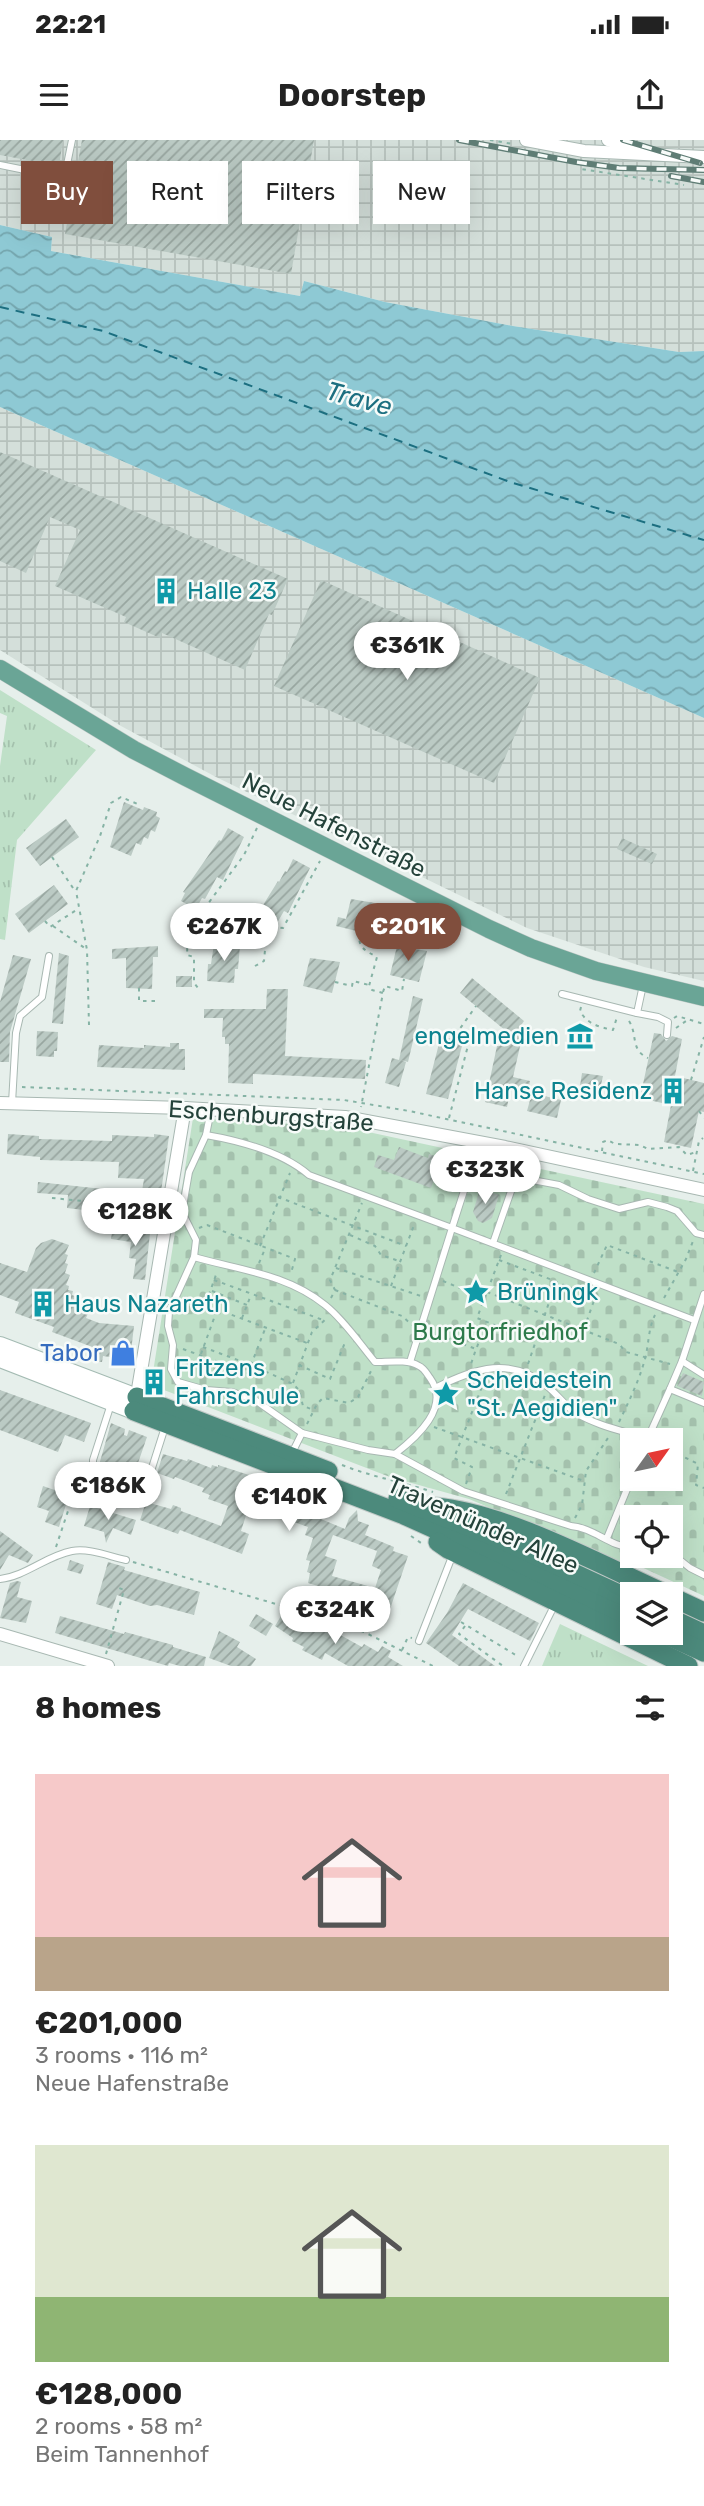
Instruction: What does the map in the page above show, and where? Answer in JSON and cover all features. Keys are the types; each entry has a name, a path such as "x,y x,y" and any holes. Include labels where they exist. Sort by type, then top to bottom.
{"highway":[{"name":"Travemünder Allee","path":"136,1404 166,1423 406,1510 498,1538 620,1594"},
{"name":"Travemünder Allee","path":"136,1404 406,1510 620,1612"},
{"path":"406,1510 461,1509 531,1534 639,1582"},
{"path":"406,1510 454,1552 688,1666"},
{"path":"683,1602 704,1612"},
{"path":"683,1624 704,1634"},
{"path":"683,1642 704,1652"}],"main road":[{"name":"Neue Hafenstraße","path":"0,668 76,716 165,766 453,912 566,961 704,997"},
{"name":"Travemünder Allee","path":"0,1345 136,1404"},
{"name":"Travemünder Allee","path":"0,1359 114,1395"}],"street":[{"path":"526,140 584,150 704,158"},
{"path":"608,140 653,155"},
{"name":"Eschenburgstraße","path":"6,1103 185,1108 359,1120 479,1142 704,1190"},
{"path":"136,1404 185,1108"},
{"path":"115,1209 127,1219 167,1226"},
{"path":"0,1633 105,1665"}],"lane":[{"path":"0,165 25,170 62,189 72,140"},
{"path":"6,1103 20,1016 42,997 49,956"},
{"path":"637,1013 643,983"},
{"path":"562,993 619,1010 658,1017 668,1023 667,1034"},
{"path":"211,1110 206,1135 189,1172 182,1212 196,1240 194,1257 169,1312 168,1326 173,1345 171,1369 178,1382 206,1390 232,1392 256,1400 302,1433 368,1451 395,1454 463,1491 570,1526 585,1527 620,1547"},
{"path":"206,1135 232,1140 295,1163 309,1175 694,1320"},
{"path":"410,1362 479,1142"},
{"path":"472,1166 559,1185 588,1199 619,1209 648,1202 667,1207 677,1211 696,1233 704,1235"},
{"path":"493,1243 516,1177"},
{"path":"194,1257 256,1271 306,1291 330,1309 375,1362 410,1362 421,1366 437,1388 437,1400 427,1425 395,1454"},
{"path":"652,1428 680,1364 704,1294"},
{"path":"680,1364 704,1375"},
{"path":"437,1388 467,1373 490,1368 512,1368 548,1388 573,1411 589,1420 620,1430"},
{"path":"670,1389 704,1403"},
{"path":"114,1395 93,1460 93,1478 143,1496 166,1423"},
{"path":"295,1447 302,1433"},
{"path":"607,1538 626,1491"},
{"path":"0,1578 27,1571 70,1551 86,1550 125,1560"},
{"path":"419,1641 454,1552"},
{"path":"683,1563 704,1575"},
{"path":"525,1664 556,1602"}],"path":[{"path":"584,150 582,169 684,186"},
{"path":"76,891 111,803 121,797 140,804"},
{"path":"198,988 194,983 194,957 187,956 189,912 200,911 223,885 244,855 257,828"},
{"path":"52,857 76,891 87,950 89,1024"},
{"path":"188,929 205,931 214,928 283,928 320,860"},
{"path":"53,926 79,908"},
{"path":"45,921 87,950"},
{"path":"255,966 264,961 267,927"},
{"path":"360,932 359,944 363,950 377,957 369,985"},
{"path":"400,996 404,979"},
{"path":"335,982 352,986 353,981 369,985 372,990 383,993"},
{"path":"359,1120 385,986 402,991"},
{"path":"139,988 139,1001 158,1001"},
{"path":"583,1000 580,1011 585,1020 598,1027 613,1030 619,1010"},
{"path":"449,1119 471,1034 459,1030 476,1006"},
{"path":"619,1010 633,1029 635,1047 640,1054 648,1058"},
{"path":"668,1023 677,1016 704,1024"},
{"path":"667,1034 690,1019"},
{"path":"691,1080 704,1037"},
{"path":"699,1111 704,1118"},
{"path":"692,1172 699,1141 703,1138"},
{"path":"602,1152 603,1142 608,1140 615,1144 640,1145 648,1149 679,1147 687,1155 696,1152"},
{"path":"260,1245 295,1163"},
{"path":"293,1384 312,1332 330,1309 335,1290 330,1280 365,1195"},
{"path":"52,1198 110,1204 115,1209"},
{"path":"278,1198 406,1247"},
{"path":"391,1286 418,1214"},
{"path":"191,1231 207,1225 295,1259 289,1283"},
{"path":"570,1526 582,1505 586,1471 616,1428 638,1381 646,1357 651,1325 696,1233"},
{"path":"349,1234 375,1246 381,1255 400,1261"},
{"path":"590,1280 607,1245 678,1273"},
{"path":"256,1271 265,1248"},
{"path":"504,1248 477,1318 508,1331"},
{"path":"499,1260 595,1297"},
{"path":"205,1304 220,1265"},
{"path":"335,1267 429,1300"},
{"path":"436,1278 485,1298"},
{"path":"214,1280 323,1320"},
{"path":"524,1373 556,1282"},
{"path":"584,1330 600,1284"},
{"path":"335,1290 402,1315 410,1325 477,1349"},
{"path":"211,1291 247,1305"},
{"path":"487,1292 619,1344 626,1352 680,1364"},
{"path":"177,1294 307,1343"},
{"path":"242,1318 252,1294"},
{"path":"200,1355 217,1309"},
{"path":"467,1373 486,1322"},
{"path":"173,1345 248,1373 265,1327"},
{"path":"299,1365 330,1379 349,1331"},
{"path":"203,1347 293,1384 299,1390 303,1406 314,1410"},
{"path":"302,1433 323,1398 349,1404 358,1397 375,1362"},
{"path":"463,1491 472,1467 454,1458 490,1368"},
{"path":"502,1504 548,1388"},
{"path":"427,1425 585,1481"},
{"path":"683,1456 698,1464 696,1485 704,1488"},
{"path":"52,1558 85,1459"},
{"path":"125,1560 327,1619 364,1632 433,1666"},
{"path":"105,1665 124,1590 118,1588"},
{"path":"461,1622 525,1664"},
{"path":"466,1625 459,1634 503,1666"},
{"path":"402,1650 408,1637 419,1641"},
{"path":"421,1666 424,1660"}],"shaded area":[{"path":"0,140 704,140 704,351 679,352 513,326 385,302 304,281 300,296 51,251 52,237 0,225"},
{"path":"0,407 704,718 704,981 644,967 527,928 216,777 121,726 0,650"}],"green space":[{"path":"0,690 96,750 17,840 5,940 0,939 0,766 7,716 0,713"},
{"name":"Burgtorfriedhof","path":"193,1118 345,1127 704,1204 704,1596 683,1586 683,1582 674,1582 643,1568 683,1568 683,1505 620,1505 620,1561 469,1499 390,1477 151,1385"},
{"path":"560,1624 648,1666 542,1666"}],"water":[{"name":"Trave","path":"0,225 52,237 51,251 300,296 304,281 385,302 513,326 679,352 704,351 704,718 0,407"}],"building":[{"path":"0,140 63,140 60,161 32,161 0,155"},
{"path":"82,140 314,140 310,161 242,161 242,224 300,224 291,274 65,234 67,224 113,224 113,161 78,161"},
{"name":"Halle 23","path":"0,452 288,579 272,615 269,614 245,670 162,633 160,638 124,622 126,617 55,586 80,530 50,517 26,573 0,561"},
{"path":"321,580 540,678 494,783 274,686"},
{"path":"124,802 143,810 144,807 157,812 156,816 160,818 155,832 151,830 148,839 144,837 141,845 136,843 131,856 110,847"},
{"path":"66,819 79,837 40,866 26,848"},
{"path":"228,828 244,837 223,880 217,877 196,909 181,901 185,893 183,892"},
{"path":"622,838 657,854 652,864 617,849"},
{"path":"293,859 310,868 288,913 284,911 277,923 274,921 271,926 255,918"},
{"path":"54,885 68,904 29,933 15,914"},
{"path":"351,899 381,904 373,935 336,926 338,917 346,919"},
{"path":"214,944 240,945 234,983 207,981 208,964 211,964"},
{"path":"158,946 158,957 153,957 152,989 126,988 126,958 112,959 112,949"},
{"path":"397,946 427,951 419,982 390,975"},
{"path":"59,953 69,956 63,1024 52,1023"},
{"path":"13,955 31,959 10,1032 9,1062 0,1062 0,1002"},
{"path":"310,958 340,962 332,993 303,986"},
{"path":"176,976 192,976 192,987 176,987"},
{"path":"472,978 524,1021 521,1025 524,1029 513,1077 530,1081 528,1092 511,1088 507,1107 485,1102 497,1046 500,1046 506,1031 460,993"},
{"path":"267,989 288,989 285,1056 366,1060 365,1079 253,1074 253,1084 228,1083 229,1044 225,1044 225,1037 222,1037 223,1018 204,1018 204,1009 266,1009"},
{"path":"413,996 423,999 408,1062 401,1060 406,1062 399,1087 385,1083 392,1058 399,1060"},
{"path":"37,1031 58,1032 54,1057 36,1056"},
{"name":"Hanse Residenz","path":"654,1033 661,1034 666,1041 672,1036 682,1039 675,1076 704,1083 704,1112 699,1111 691,1148 664,1142 671,1105 640,1098"},
{"path":"441,1036 463,1042 448,1099 426,1094"},
{"path":"170,1043 179,1043 179,1049 185,1049 185,1070 97,1067 99,1045 144,1048 144,1045 170,1047"},
{"path":"582,1073 603,1076 600,1089 580,1086"},
{"path":"532,1093 561,1100 557,1118 527,1111"},
{"path":"8,1134 39,1136 39,1139 112,1141 112,1135 169,1136 159,1206 140,1203 144,1179 118,1178 119,1162 40,1160 40,1157 7,1154"},
{"path":"399,1147 428,1158 429,1154 441,1158 431,1188 374,1167 378,1155 394,1160"},
{"path":"446,1153 468,1160 465,1170 442,1162"},
{"path":"38,1182 112,1190 106,1210 112,1219 111,1229 91,1228 92,1211 67,1208 68,1195 37,1193"},
{"path":"480,1189 499,1195 492,1218 483,1223 478,1221 473,1212"},
{"path":"113,1226 150,1233 145,1280 133,1279 136,1259 129,1258 131,1242 111,1239"},
{"path":"52,1239 69,1245 65,1254 68,1255 65,1263 68,1264 65,1273 70,1275 66,1285 69,1286 68,1290 73,1291 72,1295 79,1298 78,1301 85,1306 84,1309 89,1311 86,1318 99,1323 134,1326 130,1360 103,1356 102,1362 93,1361 95,1348 52,1332 54,1327 15,1313 19,1302 0,1295 0,1263 27,1272 36,1248"},
{"path":"683,1373 704,1382 702,1396 677,1386"},
{"path":"0,1390 91,1423 84,1442 65,1435 58,1452 0,1430"},
{"path":"111,1423 125,1429 124,1435 127,1436 129,1430 147,1437 138,1463 145,1466 138,1486 129,1483 131,1477 99,1465"},
{"path":"163,1454 187,1461 188,1459 211,1468 212,1465 218,1465 319,1500 316,1517 345,1529 349,1518 357,1510 358,1521 369,1525 365,1535 408,1556 386,1621 366,1616 367,1612 342,1604 345,1594 308,1583 310,1561 306,1560 313,1538 305,1535 308,1527 249,1506 241,1531 249,1534 242,1554 180,1530 178,1534 140,1520 146,1502 171,1509 173,1505 181,1508 181,1511 221,1526 228,1506 208,1499 210,1495 202,1492 204,1488 157,1473","holes":["333,1535 377,1551 372,1566 381,1570 375,1588 332,1576 337,1560 325,1556"]},
{"path":"43,1486 69,1495 59,1527 45,1522 49,1511 37,1507"},
{"path":"90,1506 136,1520 131,1535 113,1528 106,1543 104,1532 84,1526"},
{"path":"0,1531 33,1555 28,1563 9,1555 0,1570"},
{"path":"70,1560 84,1565 81,1574 67,1570"},
{"path":"108,1562 125,1567 124,1570 200,1592 194,1615 157,1605 150,1606 117,1595 112,1609 96,1604"},
{"path":"21,1582 17,1597 32,1601 26,1623 0,1618 10,1583"},
{"path":"463,1583 539,1623 530,1641 468,1609 452,1635 495,1666 459,1666 426,1643 447,1613"},
{"path":"256,1614 273,1624 266,1636 249,1626"},
{"path":"60,1616 173,1645 206,1657 204,1666 169,1663 168,1666 55,1633"},
{"path":"281,1616 293,1625 295,1621 314,1631 316,1628 322,1631 326,1623 335,1628 333,1631 362,1647 364,1644 378,1652 382,1646 391,1651 388,1657 403,1666 348,1666 325,1653 322,1660 302,1650 304,1647 292,1641 293,1638 275,1626"},
{"path":"219,1631 240,1642 237,1647 256,1659 251,1666 231,1666 209,1658"}],"ferry route":[{"path":"0,307 103,331 510,482 704,540"}],"railway":[{"path":"459,140 619,168 704,170"},
{"path":"623,140 700,163"},
{"path":"671,176 704,182"}],"place":[{"name":"Halle 23","path":"166,591"},
{"name":"engelmedien","path":"580,1036"},
{"name":"Hanse Residenz","path":"673,1091"},
{"name":"Brüningk","path":"476,1292"},
{"name":"Haus Nazareth","path":"43,1304"},
{"name":"Tabor","path":"123,1353"},
{"name":"Fritzens Fahrschule","path":"154,1382"},
{"name":"Scheidestein \"St. Aegidien\"","path":"446,1394"}]}
